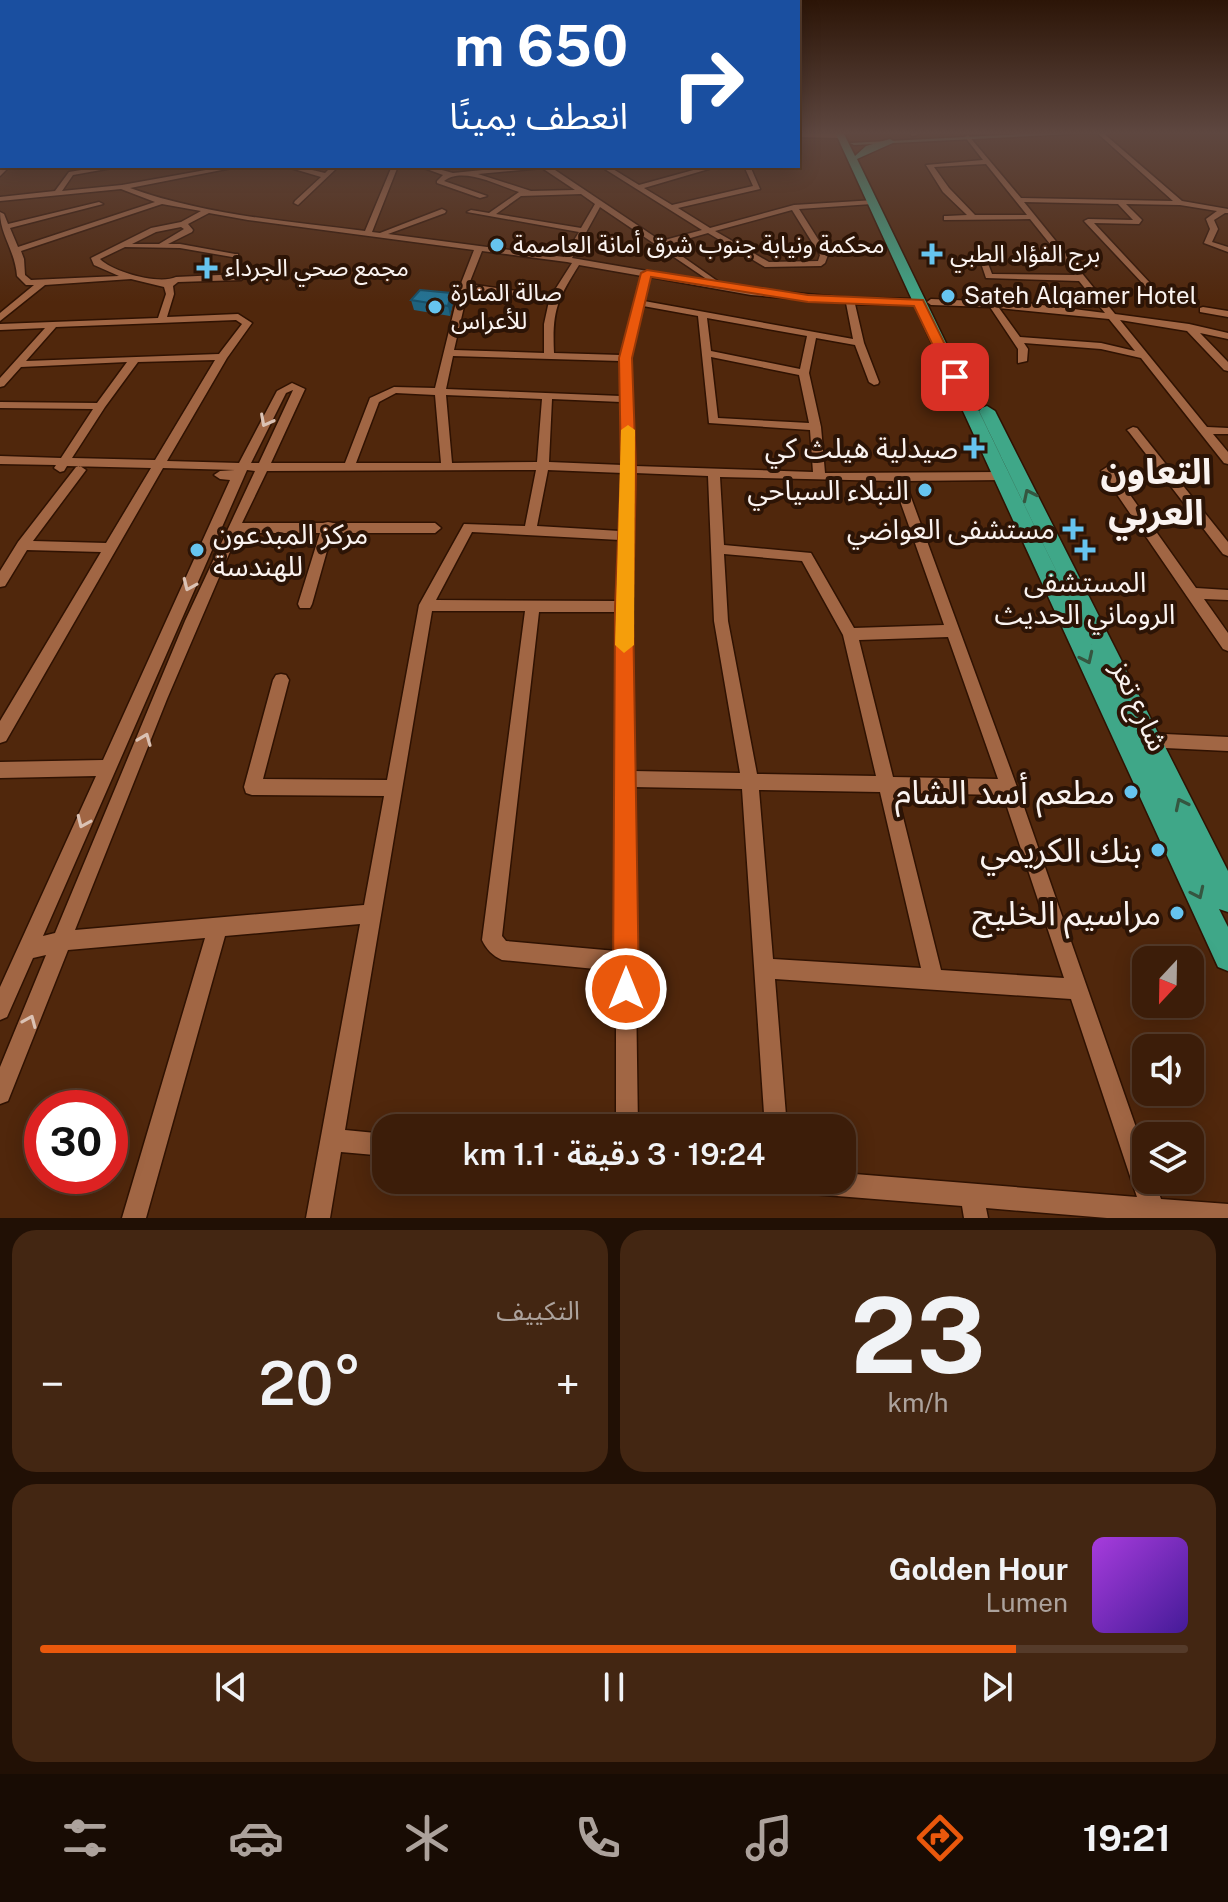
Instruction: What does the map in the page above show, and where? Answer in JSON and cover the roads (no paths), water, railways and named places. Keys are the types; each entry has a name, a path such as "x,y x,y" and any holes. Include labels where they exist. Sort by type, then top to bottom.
{"highway":[{"name":"شارع تعز","path":"871,189 925,302 1150,740 1228,899"},
{"name":"شارع تعز","path":"871,189 878,206"},
{"name":"شارع تعز","path":"925,302 1124,738 1228,957"}],"street":[{"path":"0,199 93,189"},
{"path":"127,189 162,202 210,210 572,261 722,286 850,301 992,304 1189,327 1228,336"},
{"path":"298,203 313,189"},
{"path":"363,233 379,189"},
{"path":"363,233 384,189"},
{"path":"459,189 483,196"},
{"path":"517,189 529,193"},
{"path":"577,189 663,243 722,286"},
{"path":"642,189 768,265 821,263 824,255 794,207"},
{"path":"673,207 749,189"},
{"path":"945,189 972,216"},
{"path":"1011,189 1029,217 1115,318 1228,460"},
{"path":"1164,189 1180,203"},
{"path":"493,213 516,195 582,192"},
{"path":"1020,200 1180,203 1226,210"},
{"path":"16,250 162,202"},
{"path":"1120,202 1138,220 1136,222 1088,221 1147,285"},
{"path":"549,356 547,315 551,299 599,203"},
{"path":"7,227 99,204"},
{"path":"663,243 794,207 878,206"},
{"path":"168,285 146,277 114,272 97,263 95,258 154,230 183,224 210,210"},
{"path":"1226,210 1210,219 1214,229 1208,243 1228,250"},
{"path":"380,235 442,211"},
{"path":"471,212 493,213 584,231"},
{"path":"0,214 16,250 21,276 29,283 146,277"},
{"path":"63,214 81,230"},
{"path":"947,218 1029,217"},
{"path":"159,245 189,230 183,224"},
{"path":"120,246 159,245 235,256"},
{"path":"447,467 440,391 464,286 479,249"},
{"path":"980,253 989,276 1080,278"},
{"path":"627,1114 624,607 629,470 625,358 647,273"},
{"path":"168,285 176,280 241,277"},
{"path":"0,318 41,284"},
{"path":"161,321 170,294 168,285"},
{"path":"464,286 551,299"},
{"path":"850,301 859,343 874,382"},
{"path":"641,303 811,337 859,343"},
{"path":"992,304 1023,349 1022,361"},
{"path":"1203,310 1228,314"},
{"path":"702,315 713,421 815,427"},
{"path":"0,327 244,319 247,323 222,357 0,736"},
{"path":"0,384 53,325"},
{"path":"1189,327 1228,368"},
{"path":"811,337 804,373 815,427 819,477"},
{"path":"1016,340 1101,346 1143,356"},
{"path":"447,353 625,358"},
{"path":"705,353 804,373"},
{"path":"18,364 222,357"},
{"path":"62,466 100,406 135,359"},
{"path":"0,1010 240,472 282,391 292,386 300,389 233,528 0,1093"},
{"path":"349,467 374,400 394,390 627,399"},
{"path":"530,530 543,466 547,397"},
{"path":"0,405 100,406"},
{"path":"1133,430 1228,551"},
{"path":"1203,430 1228,431"},
{"path":"62,466 80,470 158,468"},
{"path":"1,467 240,472 349,467 543,466 819,477 1003,476"},
{"path":"0,582 23,545 80,470"},
{"path":"1107,471 1228,645"},
{"path":"714,473 721,621 750,781 775,1114"},
{"path":"898,478 1009,787 1153,1210"},
{"path":"305,604 328,526"},
{"path":"318,1218 391,788 426,605 468,527 626,536"},
{"path":"233,528 435,528"},
{"path":"23,545 109,548"},
{"path":"718,549 806,556 850,634 933,979"},
{"path":"1192,593 1228,595"},
{"path":"426,605 624,607"},
{"path":"533,606 492,940 502,950 626,962"},
{"path":"850,634 953,631"},
{"path":"281,680 252,787 391,788"},
{"path":"1124,738 1228,744"},
{"path":"0,770 107,768"},
{"path":"625,779 1009,787"},
{"path":"27,950 63,941 371,914"},
{"path":"134,1218 218,926"},
{"path":"764,968 1078,989"},
{"path":"332,1140 372,1144"},
{"path":"856,1190 974,1206 1153,1210 1228,1216"}],"place":[{"name":"محكمة ونيابة جنوب شرق أمانة العاصمة","path":"497,245"},
{"name":"برج الفؤاد الطبي","path":"932,254"},
{"name":"مجمع صحي الجرداء","path":"207,268"},
{"name":"Sateh Alqamer Hotel","path":"948,296"},
{"name":"صالة المنارة للأعراس","path":"435,307"},
{"name":"صيدلية هيلث كي","path":"974,448"},
{"name":"النبلاء السياحي","path":"925,490"},
{"name":"مستشفى العواضي","path":"1073,529"},
{"name":"مركز المبدعون للهندسة","path":"197,550"},
{"name":"المستشفى الروماني الحديث","path":"1085,550"},
{"name":"مطعم أسد الشام","path":"1131,792"},
{"name":"بنك الكريمي","path":"1158,850"},
{"name":"مراسيم الخليج","path":"1177,913"}],"district":[{"name":"التعاون العربي","path":"1156,492"}]}
